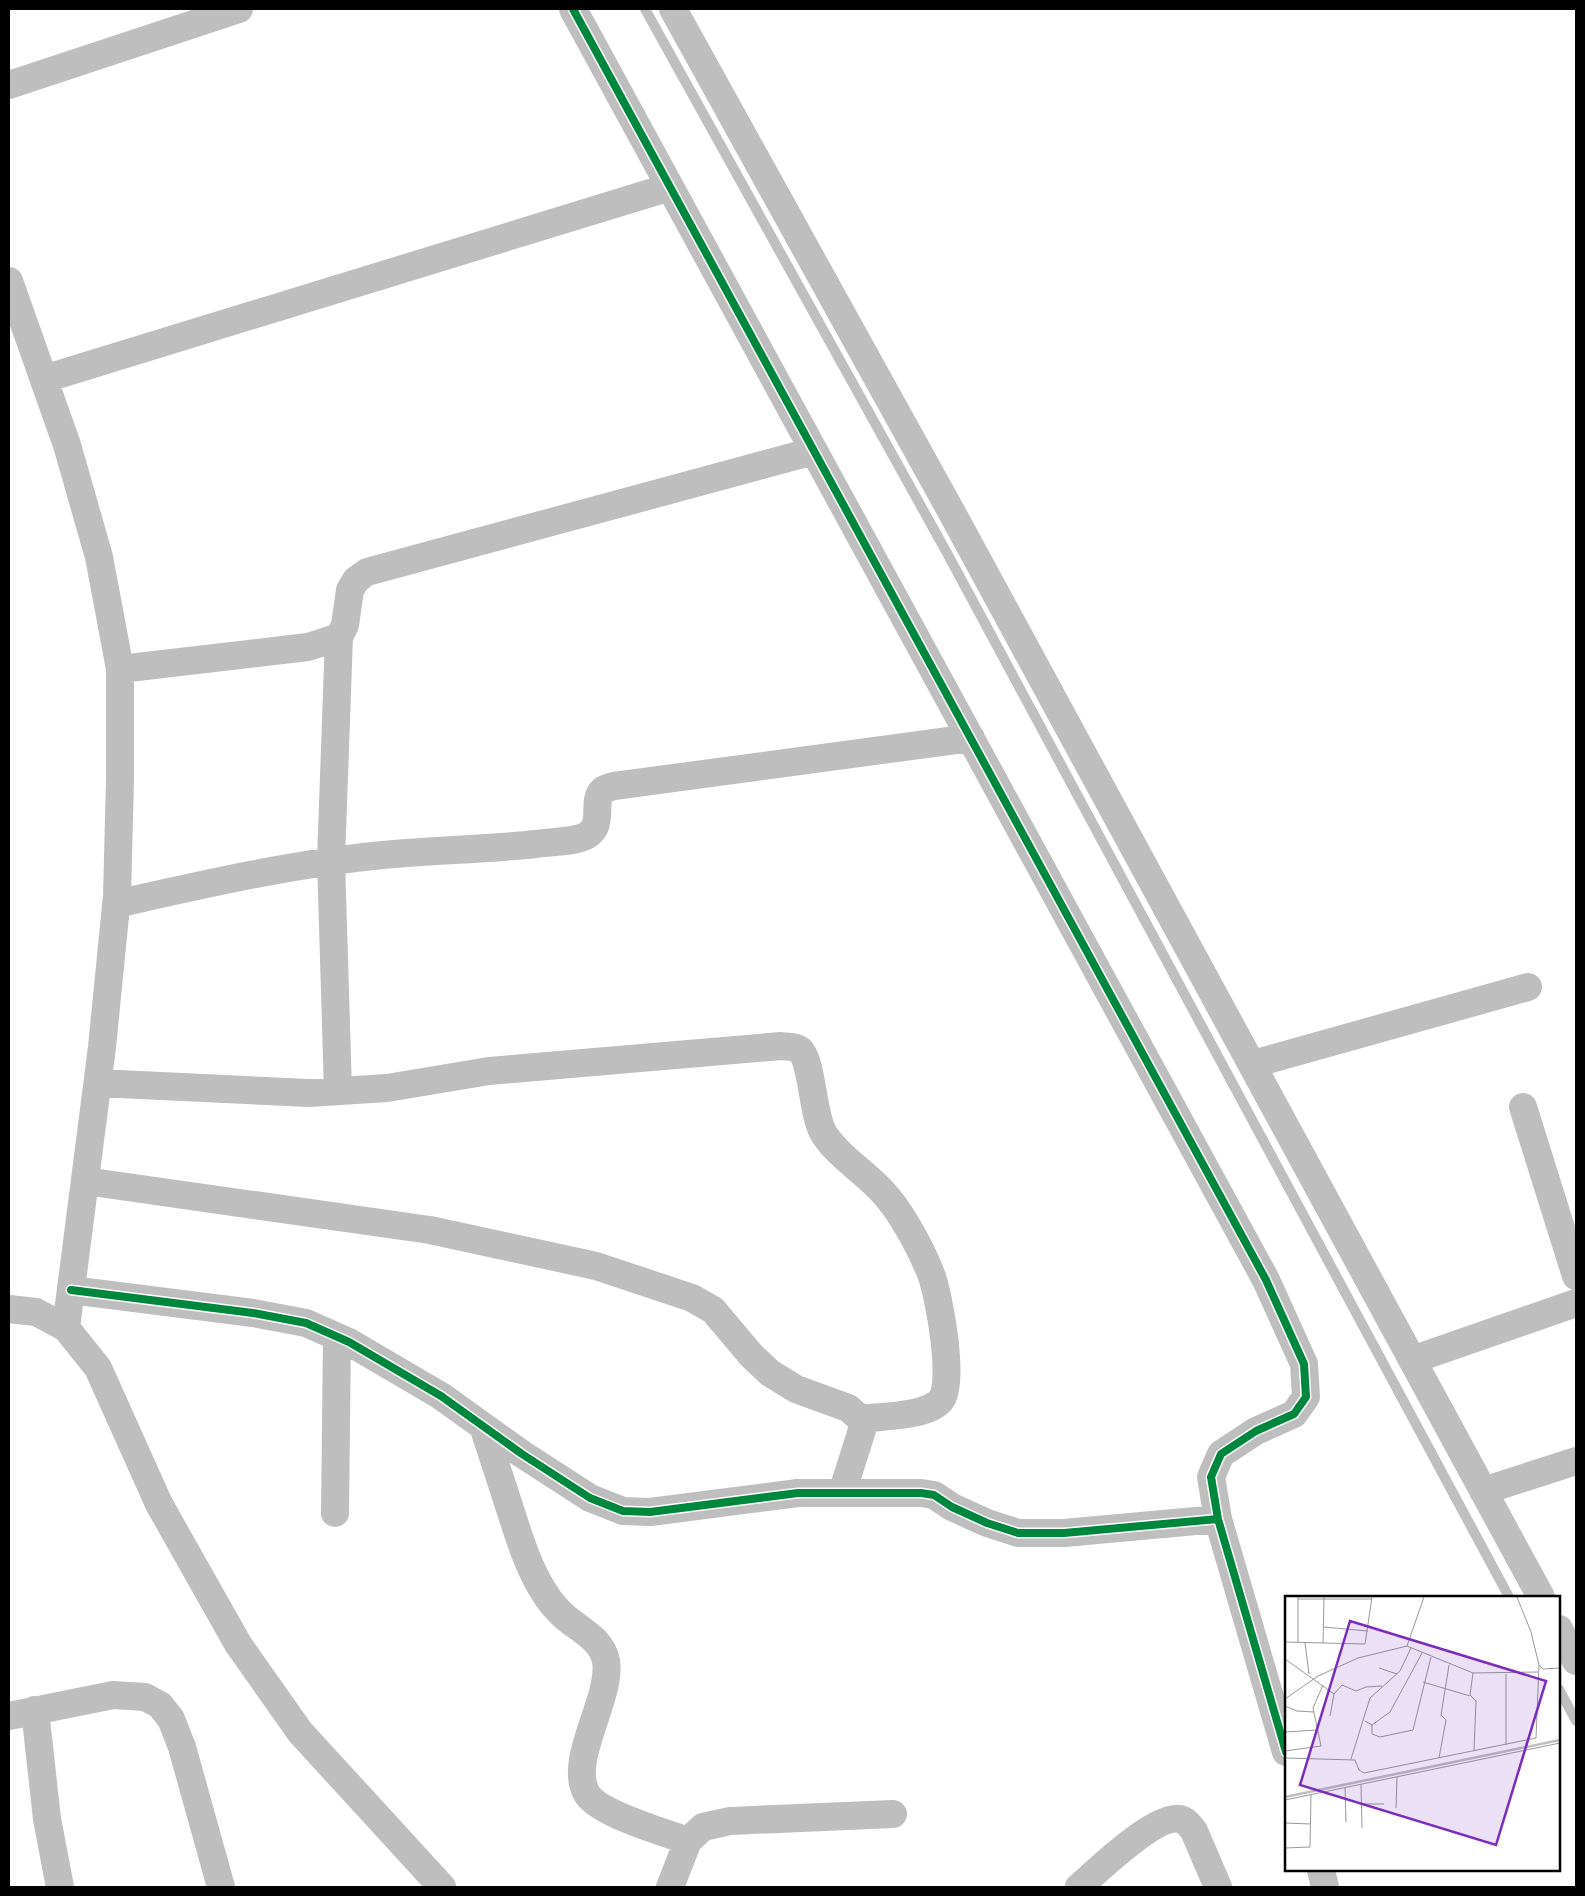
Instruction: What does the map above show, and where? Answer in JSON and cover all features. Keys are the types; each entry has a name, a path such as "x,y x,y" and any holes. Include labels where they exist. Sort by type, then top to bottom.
{"street":[{"path":"9,85 239,9"},
{"path":"573,9 1266,1280 1304,1364 1306,1397 1294,1414 1256,1431 1221,1454 1211,1476 1218,1520 1285,1749"},
{"path":"673,9 946,503 1541,1596"},
{"path":"44,379 670,188"},
{"path":"9,281 67,446 99,557 120,669 120,779 116,904 98,1083 66,1328"},
{"path":"338,1091 331,860 339,637 345,625 350,590 356,580 367,572 814,451"},
{"path":"120,669 308,647 339,637"},
{"path":"116,904 209,883 331,860 508,847 578,839 590,834 596,824 599,796 604,789 614,786 971,738"},
{"path":"1252,1064 1528,987"},
{"path":"85,1181 430,1230 596,1266 692,1298 713,1310 751,1355 770,1373 796,1389 848,1408 861,1418 912,1413 929,1408 941,1401 945,1392 948,1371 942,1317 932,1275 913,1237 889,1198 866,1175 845,1158 823,1133 813,1098 809,1072 799,1050 782,1046 498,1070 387,1088 309,1093 98,1083"},
{"path":"1523,1107 1576,1276"},
{"path":"71,1290 254,1313 306,1324 350,1342 441,1396 590,1498 623,1512 650,1512 798,1493 921,1493 934,1495 952,1507 988,1523 1018,1533 1064,1533 1218,1520"},
{"path":"1412,1360 1576,1303"},
{"path":"9,1309 36,1312 66,1328 98,1368 159,1504 238,1644 300,1732 442,1887"},
{"path":"335,1513 337,1337"},
{"path":"842,1493 862,1430 861,1418"},
{"path":"483,1426 519,1540 536,1580 552,1604 567,1618 588,1632 606,1659 607,1674 581,1771 586,1793 595,1804 608,1811 688,1841"},
{"path":"1483,1491 1576,1461"},
{"path":"1560,1631 1576,1661"},
{"path":"9,1716 113,1695 145,1697 160,1705 171,1718 182,1748 222,1887"},
{"path":"35,1710 47,1819 60,1887"},
{"path":"670,1887 688,1841 703,1827 730,1820 893,1814"},
{"path":"1080,1887 1117,1853 1142,1834 1166,1821 1179,1818 1188,1823 1194,1831 1218,1887"},
{"path":"1321,1871 1325,1887"}],"waterway":[{"path":"645,9 947,553 1508,1596"},
{"path":"1560,1691 1576,1721"}],"cycle path":[{"path":"573,9 1266,1280 1304,1364 1306,1397 1294,1414 1256,1431 1221,1454 1211,1477 1218,1519 1285,1749"},
{"path":"71,1290 253,1313 306,1323 349,1342 441,1396 522,1454 590,1498 623,1511 650,1512 798,1493 921,1493 934,1495 952,1507 987,1523 1018,1533 1064,1533 1218,1519"}]}
